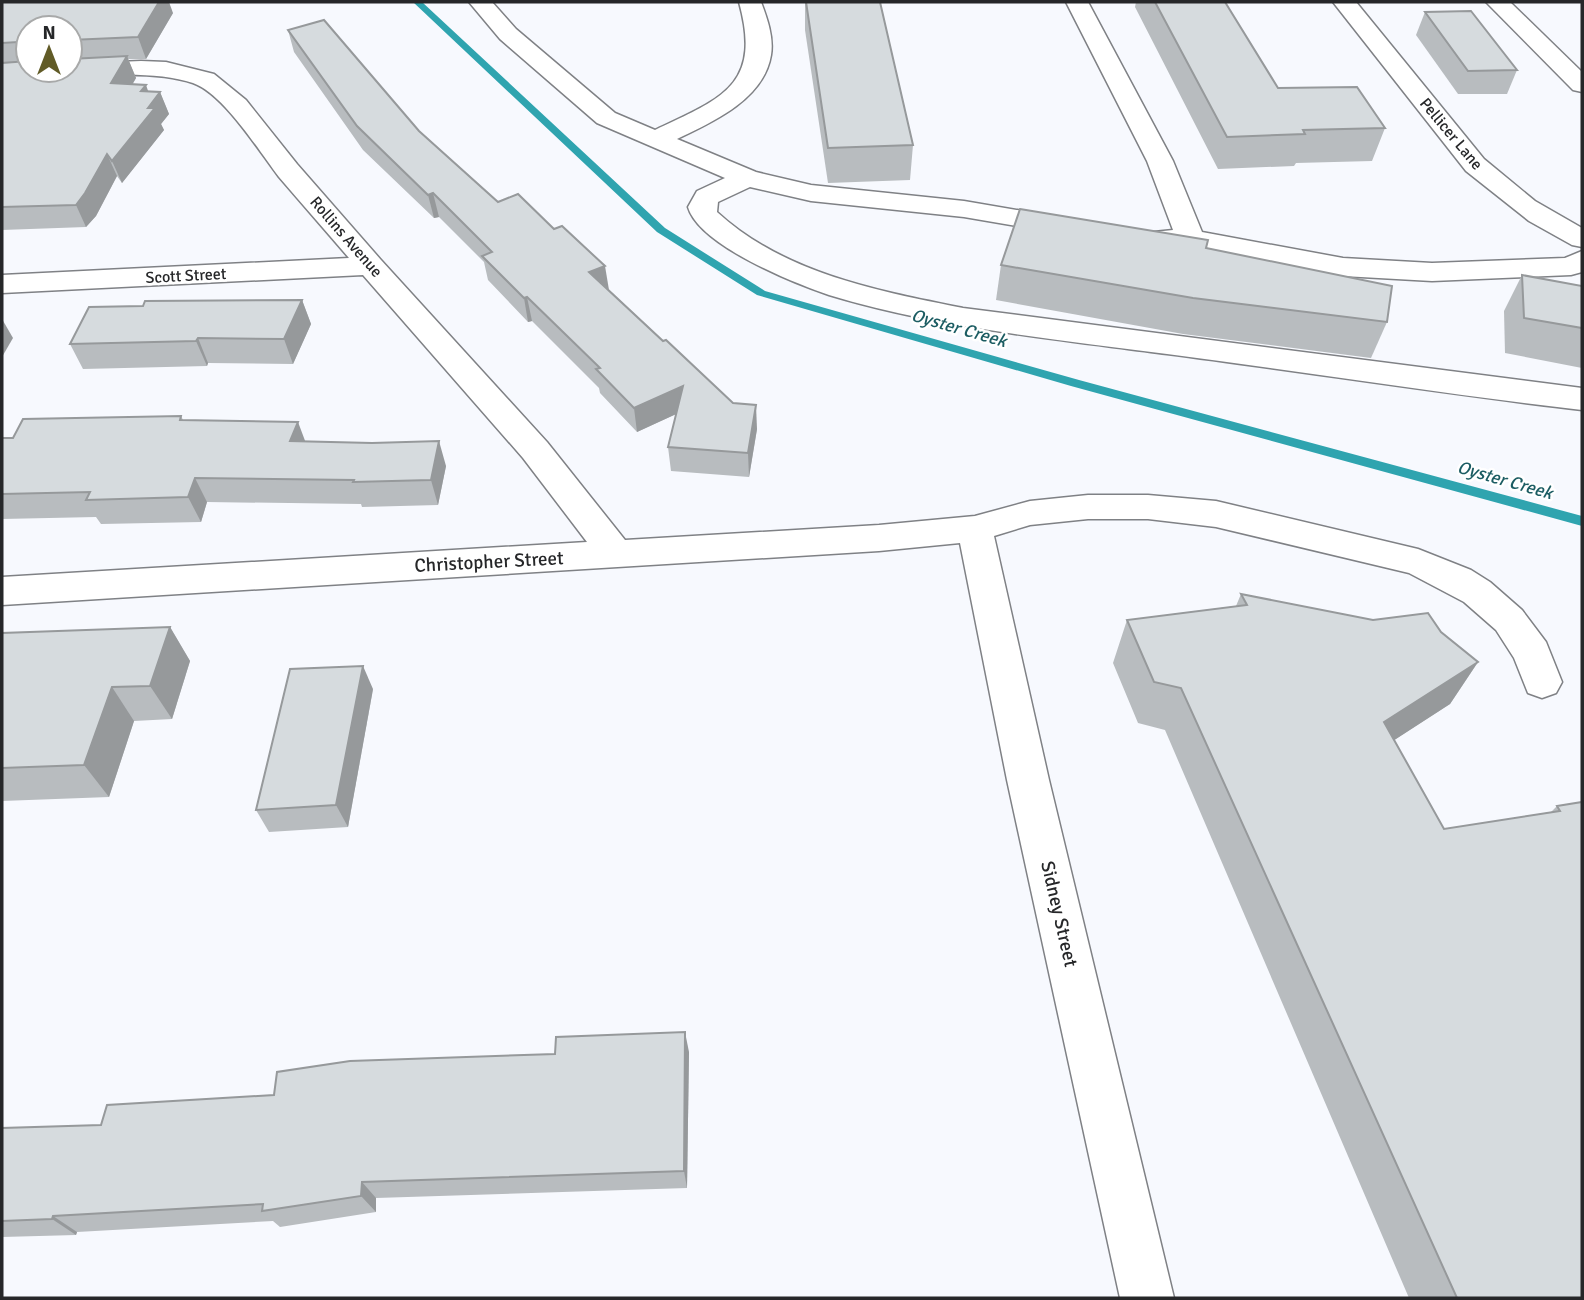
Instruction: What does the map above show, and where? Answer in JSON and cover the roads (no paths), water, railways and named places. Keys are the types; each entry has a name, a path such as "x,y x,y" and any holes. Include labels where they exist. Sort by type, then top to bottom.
{"street":[{"path":"480,2 508,34 606,118 747,178 811,193 964,209 1100,231"},
{"path":"654,140 724,104 748,80 759,57 757,25 750,2"},
{"path":"1077,2 1160,161 1190,238"},
{"name":"Pellicer Lane","path":"1343,2 1475,165 1498,187 1528,209 1582,239"},
{"path":"1497,2 1582,85"},
{"name":"Rollins Avenue","path":"2,75 141,68 166,69 205,79 237,105 288,170 535,450 615,555"},
{"path":"747,178 707,197 702,206 705,215 729,235 793,272 898,303 963,317 1582,399"},
{"path":"1127,235 1155,239 1190,238 1343,267 1432,272 1571,265 1582,260"},
{"name":"Scott Street","path":"2,284 371,266"},
{"name":"Christopher Street","path":"2,591 878,538 975,529 1030,513 1088,507 1148,507 1216,514 1360,546 1418,562 1477,592 1509,620 1532,653 1542,682"},
{"name":"Sidney Street","path":"975,529 1028,780 1147,1298"}],"waterway":[{"name":"Oyster Creek","path":"417,2 661,230 761,293 1075,383 1582,521"}]}
